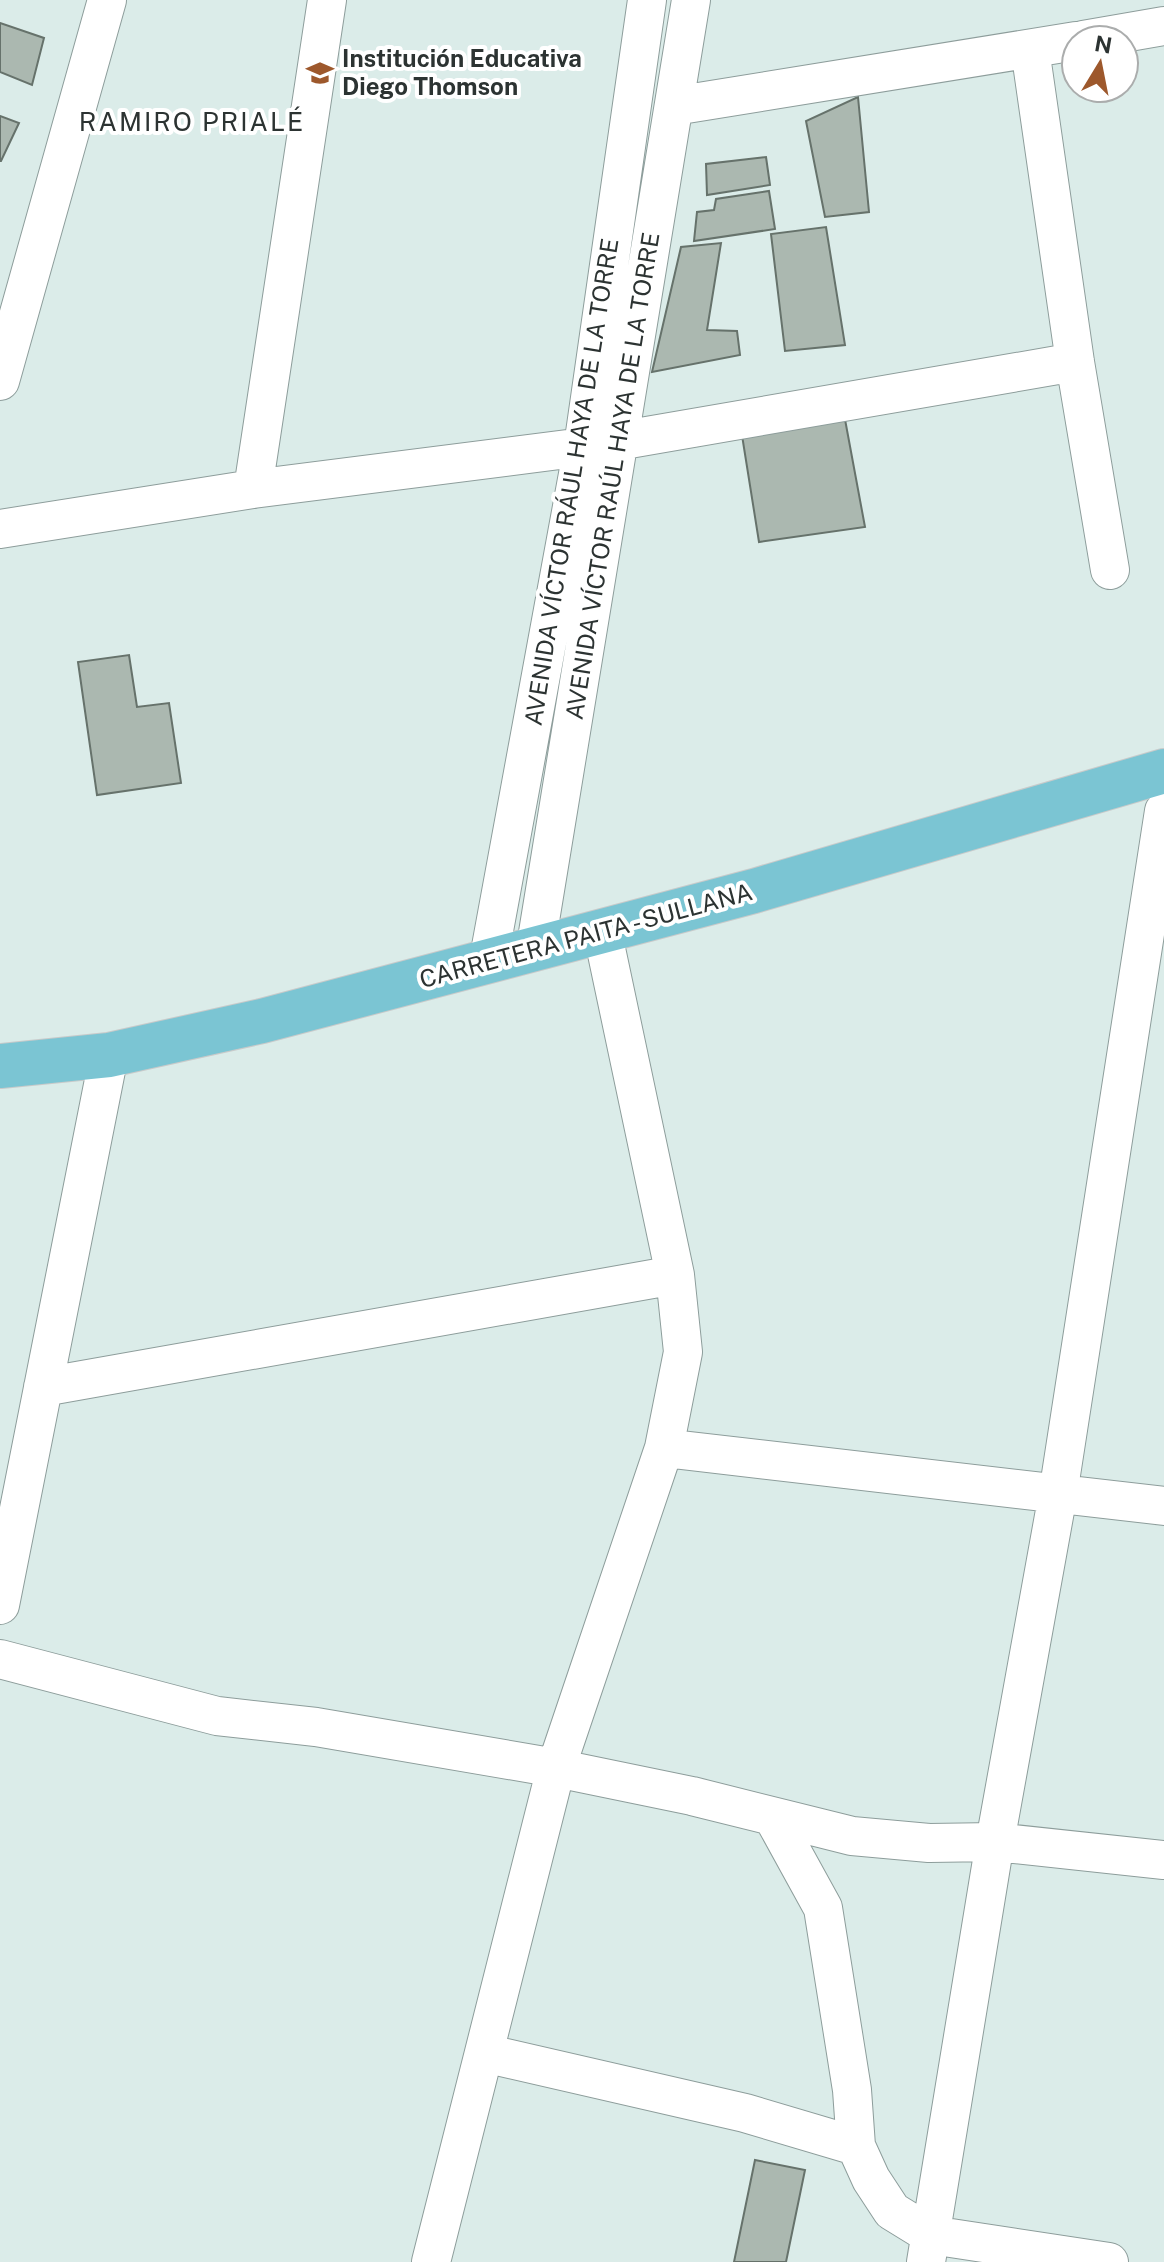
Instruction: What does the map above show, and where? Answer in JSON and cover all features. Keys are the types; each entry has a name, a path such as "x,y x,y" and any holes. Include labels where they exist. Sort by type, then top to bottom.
{"main road":[{"name":"CARRETERA PAITA - SULLANA","path":"0,1066 109,1055 488,963 754,891 1164,771"}],"street":[{"path":"0,381 107,0"},
{"path":"253,489 327,0"},
{"name":"AVENIDA VÍCTOR RÁUL HAYA DE LA TORRE","path":"488,963 602,444 647,0"},
{"name":"AVENIDA VÍCTOR RAÚL HAYA DE LA TORRE","path":"535,951 602,444 674,106 691,0"},
{"path":"1140,30 1164,26"},
{"path":"674,106 1060,44"},
{"path":"1030,49 1075,362 1110,570"},
{"path":"0,529 253,489 602,444 1075,362"},
{"path":"929,2249 995,1842 1058,1494 1164,811"},
{"path":"431,2262 556,1768 664,1448 683,1352 675,1275 602,930"},
{"path":"0,1605 109,1055"},
{"path":"43,1387 675,1275"},
{"path":"664,1448 1164,1506"},
{"path":"0,1659 217,1716 316,1727 556,1768 692,1796 774,1819 852,1836 929,1843 995,1842 1164,1860"},
{"path":"774,1819 823,1908 852,2090 856,2146 871,2179 892,2211 929,2249 1109,2262"},
{"path":"484,2053 745,2113 856,2146"}],"building":[{"path":"0,23 44,38 32,85 0,72"},
{"path":"858,97 869,212 825,217 806,121"},
{"path":"0,116 19,123 1,161 0,161"},
{"path":"766,157 770,185 707,195 706,164"},
{"path":"769,191 775,229 694,241 697,212 714,210 716,199"},
{"path":"826,227 845,345 785,351 771,234"},
{"path":"721,243 707,330 737,331 740,355 652,372 681,247"},
{"path":"844,414 865,527 759,542 741,429"},
{"path":"129,655 137,707 169,703 181,783 97,795 78,662"},
{"path":"755,2160 805,2170 786,2262 734,2262"}],"place":[{"name":"Institución Educativa Diego Thomson","path":"320,73"}],"district":[{"name":"RAMIRO PRIALÉ","path":"192,122"}]}
